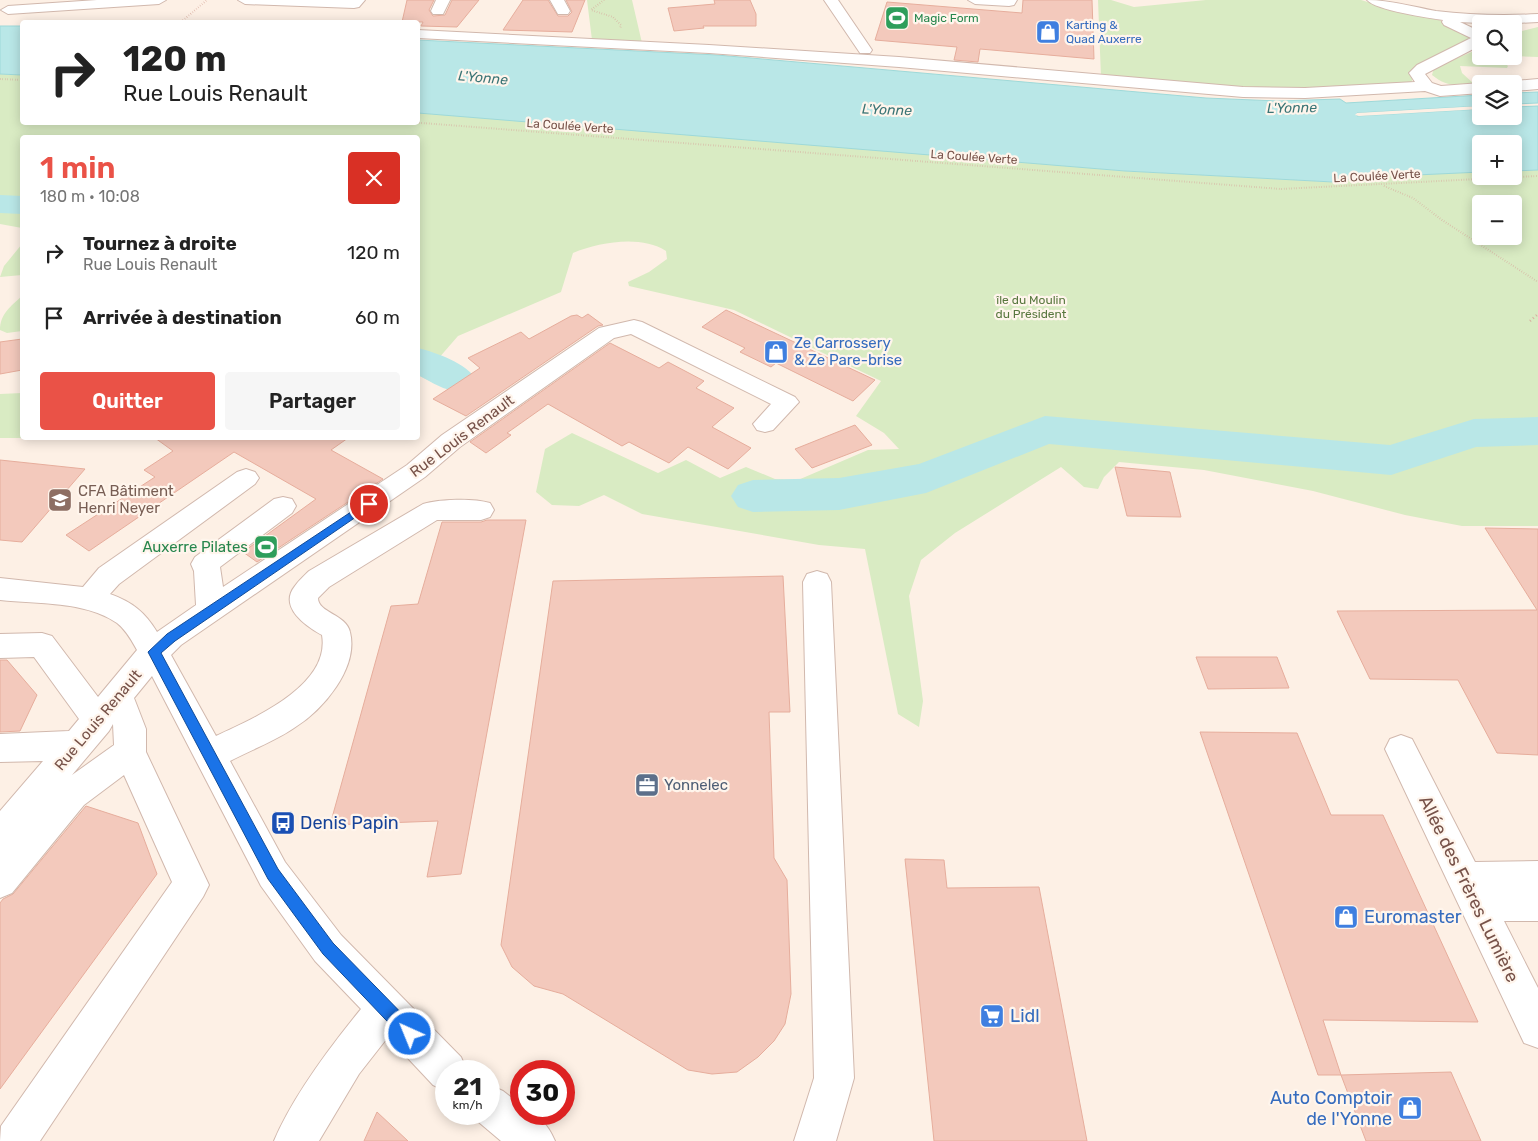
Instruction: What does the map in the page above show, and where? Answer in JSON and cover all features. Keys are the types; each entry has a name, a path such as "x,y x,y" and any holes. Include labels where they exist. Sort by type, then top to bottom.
{"street":[{"path":"3,11 31,0"},
{"path":"3,11 160,0"},
{"path":"245,0 354,4 358,0"},
{"path":"831,0 865,50"},
{"path":"976,0 1009,2 1010,0"},
{"path":"1374,0 1472,19"},
{"path":"1417,0 1480,37 1479,40 1422,68 1417,73 1426,86"},
{"path":"1440,13 1490,5"},
{"path":"3,11 45,20"},
{"path":"1522,19 1538,18"},
{"path":"1522,25 1538,18"},
{"path":"420,34 612,43 900,62 1215,91 1305,93 1426,86 1440,91 1472,89"},
{"path":"1522,85 1538,84"},
{"name":"Rue Louis Renault","path":"0,837 154,652 171,638 416,471 452,441 607,333 634,327 787,402 764,424"},
{"path":"89,600 109,576 246,478"},
{"path":"211,611 208,571 205,564 283,506"},
{"path":"210,755 282,719 312,697 330,669 338,645 335,629 312,615 304,604 304,594 319,579 432,511 481,510"},
{"path":"815,1141 834,1078 817,582"},
{"path":"1,591 89,600 112,606 128,616 140,629 154,652 273,874 328,948 436,1060"},
{"path":"0,646 42,645 130,729 130,752 191,885 16,1141"},
{"path":"0,748 78,745"},
{"name":"Allée des Frères Lumière","path":"1401,749 1538,1029"},
{"path":"0,881 72,794 130,752"},
{"path":"1470,891 1538,878"},
{"path":"1470,891 1538,903"},
{"path":"295,1141 344,1060 386,1009"},
{"path":"500,1115 534,1141"}],"path":[{"path":"183,20 207,0"},
{"path":"604,0 590,10 613,17 621,25 619,36 612,43"},
{"path":"0,79 20,80"},
{"name":"La Coulée Verte","path":"420,123 1280,189 1538,176"},
{"path":"1382,185 1413,198 1442,220 1538,282"},
{"path":"1530,321 1538,314"}],"green space":[{"path":"587,0 632,0 642,43 592,40"},
{"path":"1098,0 1111,0 1134,7 1206,0 1361,0 1405,13 1439,20 1472,36 1472,40 1415,69 1411,85 1306,90 1226,90 1101,77"},
{"path":"1538,27 1538,57 1522,56 1522,31"},
{"path":"1472,52 1472,65 1508,66 1507,68 1460,66 1462,73 1472,82 1461,85 1451,85 1432,75 1434,68"},
{"name":"île du Moulin du Président","path":"0,74 20,75 20,125 420,125 420,108 1125,171 1333,182 1389,173 1472,171 1472,185 1522,185 1522,171 1538,170 1538,526 1462,526 1405,515 1313,491 1204,470 1119,462 1104,477 1098,489 1084,487 1061,467 955,533 921,560 909,596 923,701 919,727 898,714 865,549 819,545 642,514 604,495 579,506 552,505 536,492 545,449 572,433 658,473 686,460 720,478 746,467 775,479 798,480 868,450 899,449 884,433 856,416 881,381 734,310 629,286 628,282 649,272 667,259 666,251 645,243 620,242 595,246 573,253 561,292 458,336 438,359 436,384 420,376 420,135 20,135 20,228 0,224"},
{"path":"20,246 20,275 0,277 4,266"},
{"path":"20,298 20,331 7,333 0,330 2,319 10,307"},
{"path":"20,393 20,438 0,438 0,394"}],"water":[{"path":"0,26 20,26 20,75 0,74"},
{"path":"420,40 717,55 1206,98 1278,101 1340,99 1346,103 1472,96 1472,107 1357,113 1357,116 1472,110 1472,125 1522,125 1522,107 1538,106 1538,170 1522,171 1522,135 1472,135 1472,172 1416,175 1389,173 1333,182 1125,171 420,113"},
{"path":"1538,92 1538,103 1522,104 1522,93"}],"pier":[{"path":"1472,107 1472,110 1359,116 1355,115 1357,113"}],"building":[{"path":"407,0 434,0 429,10 433,16 445,15 452,0 479,0 457,27 421,26 423,22 420,22 420,20 402,20"},
{"path":"523,0 548,0 558,16 568,16 572,12 566,0 585,0 572,32 503,30"},
{"path":"714,0 750,0 756,14 756,26 703,26 704,28 674,31 668,8 715,4"},
{"path":"1023,0 1092,0 1094,59 980,49 978,62 954,60 957,47 875,40 887,2 1022,13"},
{"path":"726,310 875,380 853,401 776,363 771,367 740,352 745,348 702,327"},
{"path":"588,314 603,325 598,326 466,416 433,399 480,368 468,358 521,332 529,339 571,316 577,315 582,318"},
{"path":"20,339 20,370 0,374 0,342"},
{"path":"610,343 659,368 668,362 704,381 696,388 734,408 712,427 751,448 728,469 688,447 669,463 629,442 622,446 548,404 507,433 511,435 486,453 470,442"},
{"path":"855,425 872,445 812,468 795,449"},
{"path":"158,440 345,440 331,450 383,479 257,562 243,552 316,499 234,452 89,551 66,535 155,477 144,470 173,451"},
{"path":"0,460 85,469 22,542 0,540"},
{"path":"1115,467 1170,472 1181,517 1127,516"},
{"path":"487,520 526,520 461,874 427,877 438,821 330,825 391,606 418,604 442,522 481,522"},
{"path":"1485,528 1538,529 1538,755 1497,753 1458,680 1370,679 1337,611 1537,610"},
{"name":"Yonnelec","path":"783,576 790,712 769,712 774,858 787,880 791,994 785,1024 774,1041 758,1057 737,1072 712,1074 688,1070 563,994 534,986 512,967 501,945 553,581"},
{"path":"1196,657 1277,657 1289,688 1208,689"},
{"path":"0,660 7,660 37,695 20,731 0,732"},
{"name":"Euromaster","path":"1200,732 1297,733 1331,815 1383,815 1478,1022 1323,1020 1341,1075 1318,1075"},
{"path":"86,806 138,823 157,874 0,1089 0,903 3,899 13,894"},
{"name":"Lidl","path":"905,859 944,860 947,888 1039,887 1087,1141 934,1141"},
{"name":"Auto Comptoir de l'Yonne","path":"1451,1072 1481,1141 1366,1141 1341,1075"},
{"path":"377,1112 408,1141 364,1141"}],"waterway":[{"name":"L'Yonne","path":"0,204 20,205"},
{"name":"L'Yonne","path":"420,361 458,380"},
{"path":"753,496 839,494 926,478 1045,430 1391,460 1474,433 1538,431"}],"place":[{"name":"Magic Form","path":"897,18"},
{"name":"Karting & Quad Auxerre","path":"1048,32"},
{"name":"Ze Carrossery & Ze Pare-brise","path":"776,352"},
{"name":"CFA Bâtiment Henri Neyer","path":"60,500"},
{"name":"Auxerre Pilates","path":"266,547"},
{"name":"Yonnelec","path":"647,785"},
{"name":"Denis Papin","path":"283,823"},
{"name":"Euromaster","path":"1346,917"},
{"name":"Lidl","path":"992,1016"},
{"name":"Auto Comptoir de l'Yonne","path":"1410,1108"}],"route":[{"path":"369,504 171,638 154,652 273,874 328,948 410,1034"}]}
